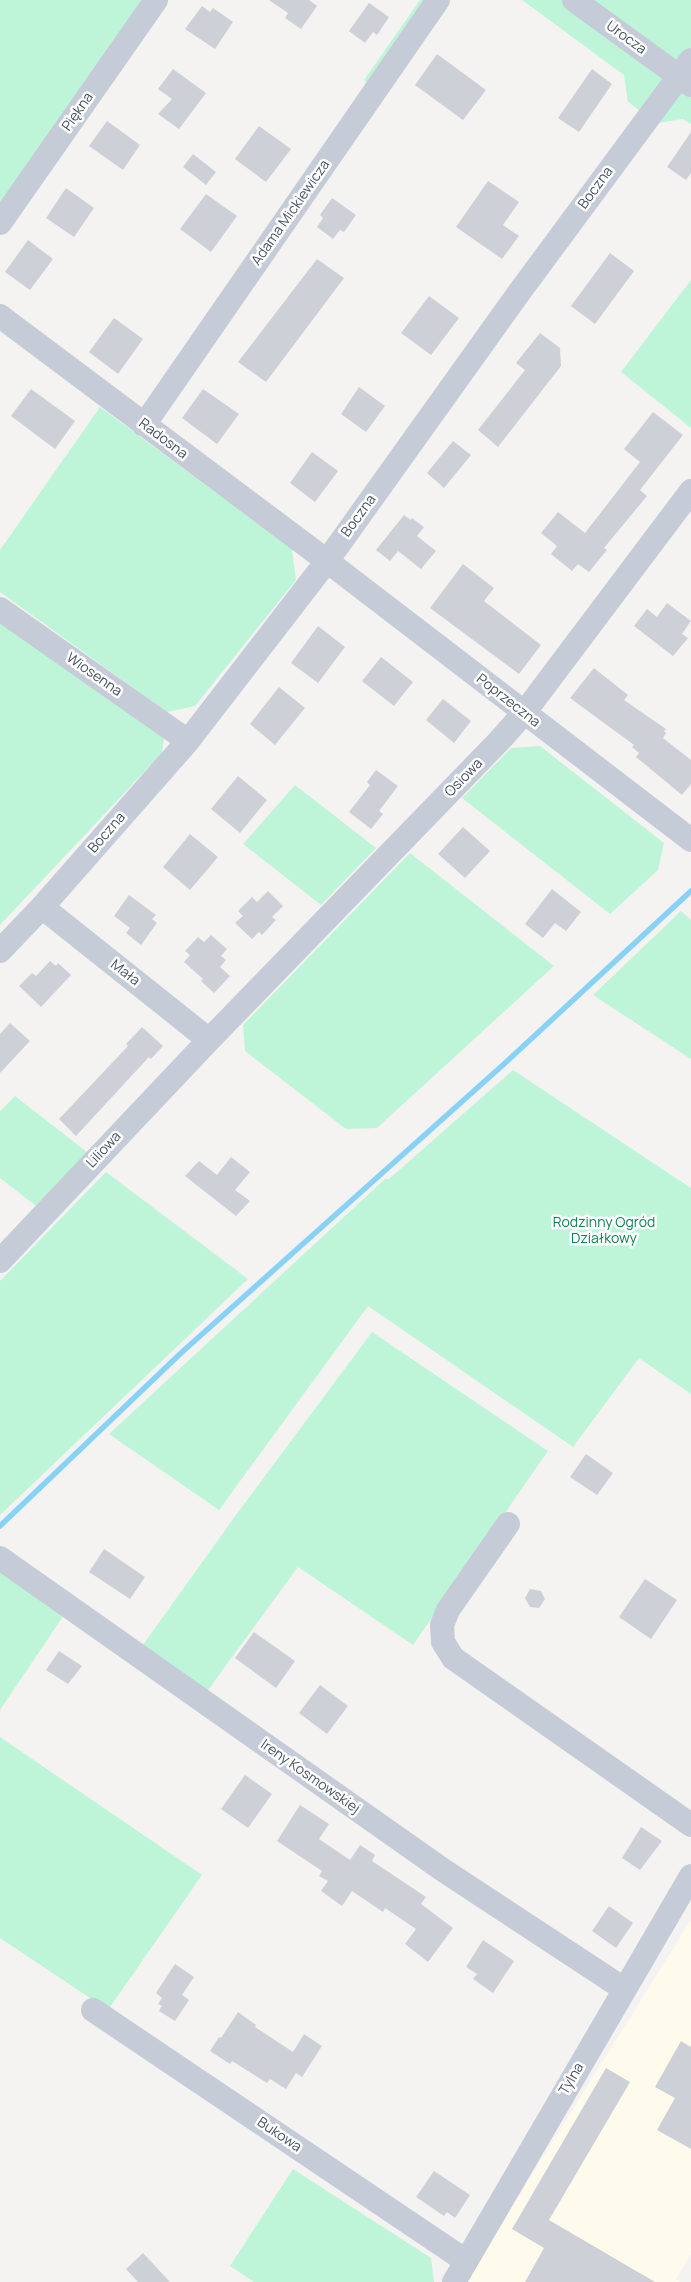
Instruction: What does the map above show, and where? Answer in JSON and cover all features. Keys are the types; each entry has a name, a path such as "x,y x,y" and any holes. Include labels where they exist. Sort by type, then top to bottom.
{"street":[{"name":"Piękna","path":"0,224 156,0"},
{"name":"Adama Mickiewicza","path":"144,426 438,0"},
{"name":"Urocza","path":"574,0 687,74"},
{"name":"Boczna","path":"0,951 42,907 188,740 326,560 512,302 687,74"},
{"name":"Radosna","path":"0,316 144,426 326,560"},
{"name":"Osiowa","path":"209,1040 461,782 524,713 691,491"},
{"name":"Poprzeczna","path":"326,560 691,840"},
{"name":"Wiosenna","path":"0,609 188,740"},
{"name":"Mała","path":"42,907 209,1040"},
{"name":"Liliowa","path":"0,1261 209,1040"},
{"path":"508,1524 448,1610 442,1625 444,1642 453,1658 691,1825"},
{"name":"Ireny Kosmowskiej","path":"0,1558 443,1870 624,1989"},
{"name":"Tylna","path":"454,2282 691,1876"},
{"name":"Bukowa","path":"93,2010 466,2261"}],"shaded area":[{"path":"691,1920 691,2254 676,2279 680,2282 465,2282"}],"green space":[{"path":"0,0 149,0 0,203"},
{"path":"420,0 428,0 369,84 364,80"},
{"path":"522,0 563,0 664,77 643,113 628,102 624,75"},
{"path":"585,0 691,0 691,49 678,61"},
{"path":"683,92 691,96 691,124 683,119 657,123 670,98"},
{"path":"691,280 691,428 621,372"},
{"path":"100,407 292,549 296,580 195,706 167,712 0,592 0,550"},
{"path":"0,618 158,731 164,739 162,753 0,925"},
{"path":"540,746 664,843 658,870 610,914 462,798 511,748"},
{"path":"295,785 376,848 321,905 243,844"},
{"path":"410,853 554,966 377,1128 346,1129 245,1051 243,1025"},
{"path":"681,911 691,920 691,1059 593,995"},
{"name":"Rodzinny Ogród Działkowy","path":"513,1070 691,1188 691,1394 639,1358 573,1447 368,1306 219,1510 109,1434 385,1179 389,1179"},
{"path":"15,1096 87,1152 36,1206 0,1178 0,1111"},
{"path":"106,1172 248,1279 0,1515 0,1281"},
{"path":"372,1332 548,1451 413,1645 298,1567 205,1694 140,1649 233,1519"},
{"path":"0,1568 64,1615 0,1710"},
{"path":"0,1737 202,1875 108,2010 0,1938"},
{"path":"293,2169 431,2258 434,2282 254,2282 230,2266"}],"building":[{"path":"269,0 309,0 317,6 301,29 285,18 288,13"},
{"path":"369,3 389,17 377,35 373,32 365,43 349,31"},
{"path":"202,6 210,12 213,8 233,22 215,49 185,29"},
{"path":"437,54 486,90 463,120 415,85"},
{"path":"173,69 206,93 179,129 158,114 172,99 158,89"},
{"path":"592,69 612,84 579,132 558,118"},
{"path":"107,121 140,145 123,170 89,146"},
{"path":"259,126 291,149 266,182 235,159"},
{"path":"691,132 691,173 686,180 667,167"},
{"path":"193,154 216,172 206,185 183,167"},
{"path":"488,181 519,202 503,225 519,236 502,259 456,227"},
{"path":"66,188 94,208 74,237 46,218"},
{"path":"206,194 237,216 211,252 180,229"},
{"path":"332,198 356,215 344,232 340,230 333,239 317,227 323,218 320,215"},
{"path":"28,240 53,259 30,290 5,272"},
{"path":"610,253 634,271 595,324 571,306"},
{"path":"317,259 344,278 266,382 238,362"},
{"path":"429,296 459,318 431,355 401,333"},
{"path":"114,318 143,339 118,374 89,352"},
{"path":"540,333 560,348 561,366 498,447 478,430 525,370 516,363"},
{"path":"359,387 385,406 366,432 341,414"},
{"path":"31,389 75,421 55,449 11,416"},
{"path":"203,389 239,414 217,444 182,418"},
{"path":"653,412 683,435 640,490 647,496 604,548 607,550 589,572 578,564 572,571 551,554 557,546 541,533 558,512 585,533 640,462 624,449"},
{"path":"453,441 471,455 444,488 427,473"},
{"path":"312,452 338,471 315,502 290,483"},
{"path":"404,515 411,520 412,518 424,527 417,536 436,551 421,569 398,551 390,561 376,550"},
{"path":"463,564 494,588 484,601 541,645 519,674 430,608"},
{"path":"667,603 691,621 682,634 688,638 673,656 634,626 647,609 657,617"},
{"path":"318,626 345,647 318,683 291,663"},
{"path":"381,657 413,682 394,706 362,681"},
{"path":"594,668 628,695 624,700 666,729 663,738 691,760 691,784 682,795 636,757 639,753 632,747 634,745 570,698"},
{"path":"279,687 305,708 275,745 250,724"},
{"path":"443,699 471,721 454,743 426,720"},
{"path":"376,770 398,786 379,811 383,814 371,829 349,812 370,785 367,782"},
{"path":"238,776 267,800 240,833 211,809"},
{"path":"463,827 490,851 465,878 438,854"},
{"path":"190,834 218,857 190,890 163,867"},
{"path":"552,889 581,912 566,931 555,923 543,938 525,924"},
{"path":"268,891 283,906 272,917 276,920 262,935 259,932 252,939 235,923 243,916 238,911 252,897 257,902"},
{"path":"129,895 156,915 152,919 157,923 141,945 126,933 130,928 114,916"},
{"path":"211,935 227,949 221,956 226,960 220,967 230,976 214,993 201,981 203,979 184,962 190,955 185,951 198,937 204,942"},
{"path":"50,961 56,966 58,963 71,975 41,1007 19,986 32,973 36,976"},
{"path":"10,1023 30,1041 0,1073 0,1034"},
{"path":"142,1027 163,1046 151,1059 149,1057 76,1136 59,1119 128,1046 126,1044"},
{"path":"231,1157 250,1172 235,1190 250,1201 236,1216 185,1176 199,1161 217,1175"},
{"path":"586,1454 613,1473 597,1495 570,1477"},
{"path":"104,1549 145,1577 130,1599 89,1572"},
{"path":"645,1579 677,1600 651,1639 619,1617"},
{"path":"530,1589 541,1591 545,1599 539,1608 530,1607 525,1598"},
{"path":"254,1632 295,1661 276,1688 235,1658"},
{"path":"59,1651 82,1666 68,1684 46,1670"},
{"path":"320,1685 348,1706 327,1734 299,1713"},
{"path":"245,1775 272,1794 248,1828 221,1809"},
{"path":"300,1805 329,1824 319,1839 350,1860 360,1845 375,1855 372,1861 426,1897 421,1904 453,1928 428,1962 405,1944 416,1929 385,1908 383,1912 352,1891 342,1906 321,1891 328,1881 319,1876 322,1871 277,1841"},
{"path":"641,1827 662,1841 640,1870 622,1858"},
{"path":"609,1906 633,1923 616,1948 592,1931"},
{"path":"483,1940 514,1961 493,1993 473,1979 477,1974 466,1967"},
{"path":"175,1964 194,1977 182,1995 189,2000 175,2021 159,2011 162,2006 158,2004 162,1998 156,1993"},
{"path":"238,2012 256,2025 255,2027 293,2052 304,2034 322,2046 302,2077 296,2073 286,2089 270,2079 267,2083 232,2061 230,2064 210,2051"},
{"path":"681,2041 691,2047 691,2149 657,2130 675,2098 655,2087"},
{"path":"606,2068 630,2082 549,2220 655,2282 525,2282 544,2248 512,2229"},
{"path":"434,2171 470,2195 455,2218 447,2212 444,2216 416,2197"},
{"path":"143,2253 170,2282 138,2282 126,2269"}],"waterway":[{"path":"0,1526 181,1353 504,1064 691,891"}]}
